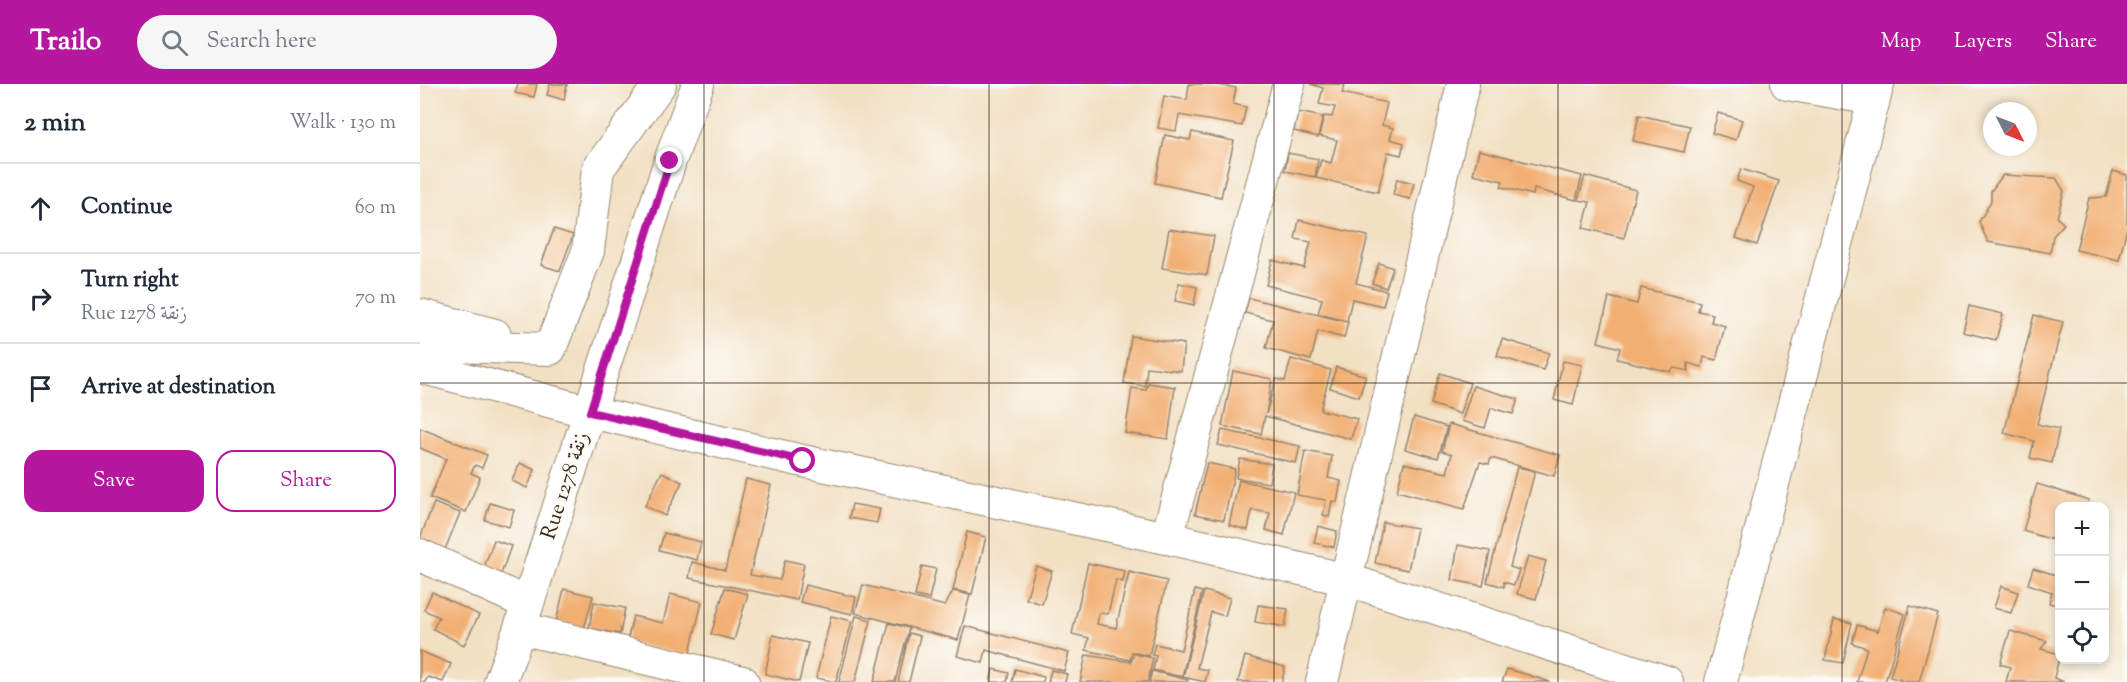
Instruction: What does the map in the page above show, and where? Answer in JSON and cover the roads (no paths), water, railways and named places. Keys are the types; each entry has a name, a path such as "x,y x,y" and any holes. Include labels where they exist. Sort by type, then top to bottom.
{"street":[{"path":"550,349 588,251 598,169 660,84"},
{"name":"Rue 1278 زنقة","path":"500,682 590,412 670,161 698,84"},
{"path":"1167,538 1289,84"},
{"path":"1322,682 1348,580 1463,84"},
{"path":"1721,682 1876,92 1787,84"},
{"path":"420,315 550,349"},
{"path":"420,345 550,349"},
{"path":"420,368 590,412 803,461 1167,538 1348,580 1667,682"},
{"path":"420,555 523,616 743,682"}]}
